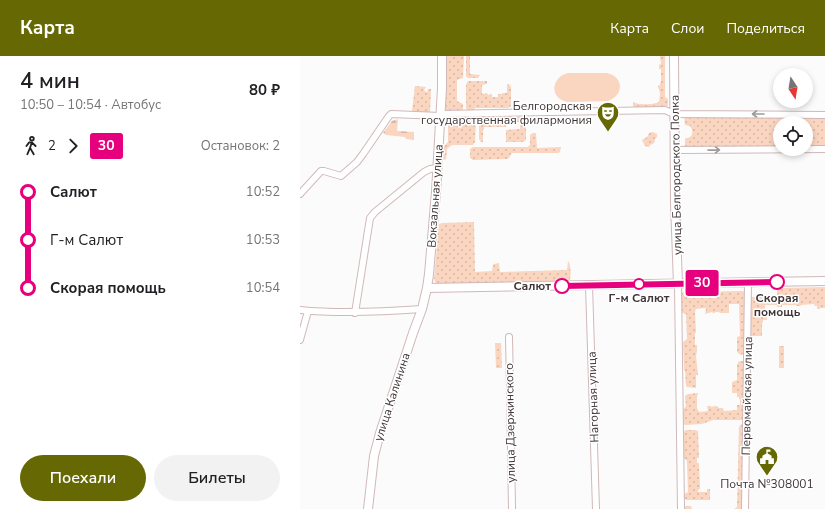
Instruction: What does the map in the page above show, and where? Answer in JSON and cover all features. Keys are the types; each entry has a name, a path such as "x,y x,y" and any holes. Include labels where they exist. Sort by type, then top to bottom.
{"main road":[{"name":"Вокзальная улица","path":"427,288 438,168 442,56"},
{"name":"улица Белгородского Полка","path":"674,56 678,284"},
{"path":"427,288 825,281"},
{"name":"улица Калинина","path":"368,509 374,456 380,433 422,309 427,288"}],"street":[{"path":"300,194 321,171 341,176 349,169 363,154 391,114 440,115 665,110 674,114 825,115"},
{"path":"675,150 825,149"},
{"path":"355,312 370,218 424,172 430,169 438,168"},
{"name":"Первомайская улица","path":"745,509 748,282"},
{"name":"улица Белгородского Полка","path":"678,284 681,509"},
{"name":"Нагорная улица","path":"589,285 596,509"},
{"path":"300,310 382,312 422,309"},
{"path":"300,340 308,310"},
{"name":"улица Дзержинского","path":"508,337 512,509"}],"green space":[{"path":"446,56 464,56 463,78 457,80 457,101 463,104 463,109 461,111 447,111 445,109"},
{"path":"466,56 470,56 470,74 480,75 478,78 468,78 466,76"},
{"path":"660,56 665,56 665,97 668,99 668,105 666,107 635,108 633,106 633,102 638,104 653,104 659,102 660,93 658,86 661,82 661,69 659,69 659,65 661,64"},
{"path":"568,73 607,73 613,75 619,82 619,91 617,95 608,101 567,102 561,100 555,92 555,83 562,75"},
{"path":"468,81 487,81 487,84 482,85 482,94 492,94 492,97 498,97 498,94 507,93 507,84 509,84 511,87 511,106 508,108 475,108 473,111 468,111 466,108 466,85"},
{"path":"415,86 426,87 424,90 426,92 428,89 431,89 430,113 412,111"},
{"path":"684,114 825,115 825,147 813,147 813,116 773,116 773,147 685,148 685,139 692,135 692,129 690,126 685,125"},
{"path":"451,117 475,118 475,142 473,145 452,145 447,149 446,159 444,160 442,158 443,147 448,142 448,120"},
{"path":"481,117 524,117 526,120 526,140 523,142 506,142 506,130 520,129 520,122 506,122 506,127 484,127 483,142 481,142 479,139 479,120"},
{"path":"398,119 397,131 414,132 414,140 406,139 405,137 386,135 383,133 392,121"},
{"path":"653,132 657,134 657,137 649,147 645,146 642,140 647,137 649,133"},
{"path":"536,133 537,148 561,147 560,152 513,153 507,159 473,160 470,158 470,149 473,147 528,147 530,145 530,135"},
{"path":"474,222 475,272 492,271 493,265 499,263 500,272 567,270 568,261 570,265 570,280 439,284 435,282 434,279 439,224"},
{"path":"825,287 825,308 817,309 817,306 814,304 801,306 782,305 782,307 777,307 777,305 765,305 765,317 767,317 767,320 763,320 762,323 762,336 750,335 750,297 777,297 777,290 780,288"},
{"path":"683,292 745,292 745,353 741,355 737,351 737,337 740,336 739,304 729,304 729,313 712,312 705,314 705,308 696,309 695,345 697,345 696,356 698,375 696,375 696,388 687,387 684,369 683,342 687,339 686,314 682,313 681,311 681,294"},
{"path":"495,343 501,343 502,368 496,368"},
{"path":"779,346 784,346 784,368 779,368"},
{"path":"739,361 745,363 744,419 713,420 702,424 683,424 682,411 686,406 685,396 688,394 698,393 697,408 699,412 708,411 707,406 717,406 719,408 723,408 724,411 737,410 737,405 740,405 740,399 737,397 737,393 732,393 732,382 737,380 737,365"},
{"path":"741,424 743,425 743,509 734,509 737,507 739,427"},
{"path":"686,430 698,431 699,458 697,458 697,463 699,463 700,489 698,492 707,492 707,489 710,489 710,500 687,500 684,498 684,494 688,492 687,461 684,458 683,432"},
{"path":"687,506 691,506 692,509 684,509"}],"bus line":[{"name":"30","path":"562,286 777,282"}],"place":[{"name":"Белгородская государственная филармония","path":"608,132"},
{"name":"Скорая помощь","path":"777,282"},
{"name":"Г-м Салют","path":"639,284"},
{"name":"Салют","path":"562,286"},
{"name":"Почта №308001","path":"767,476"}]}
